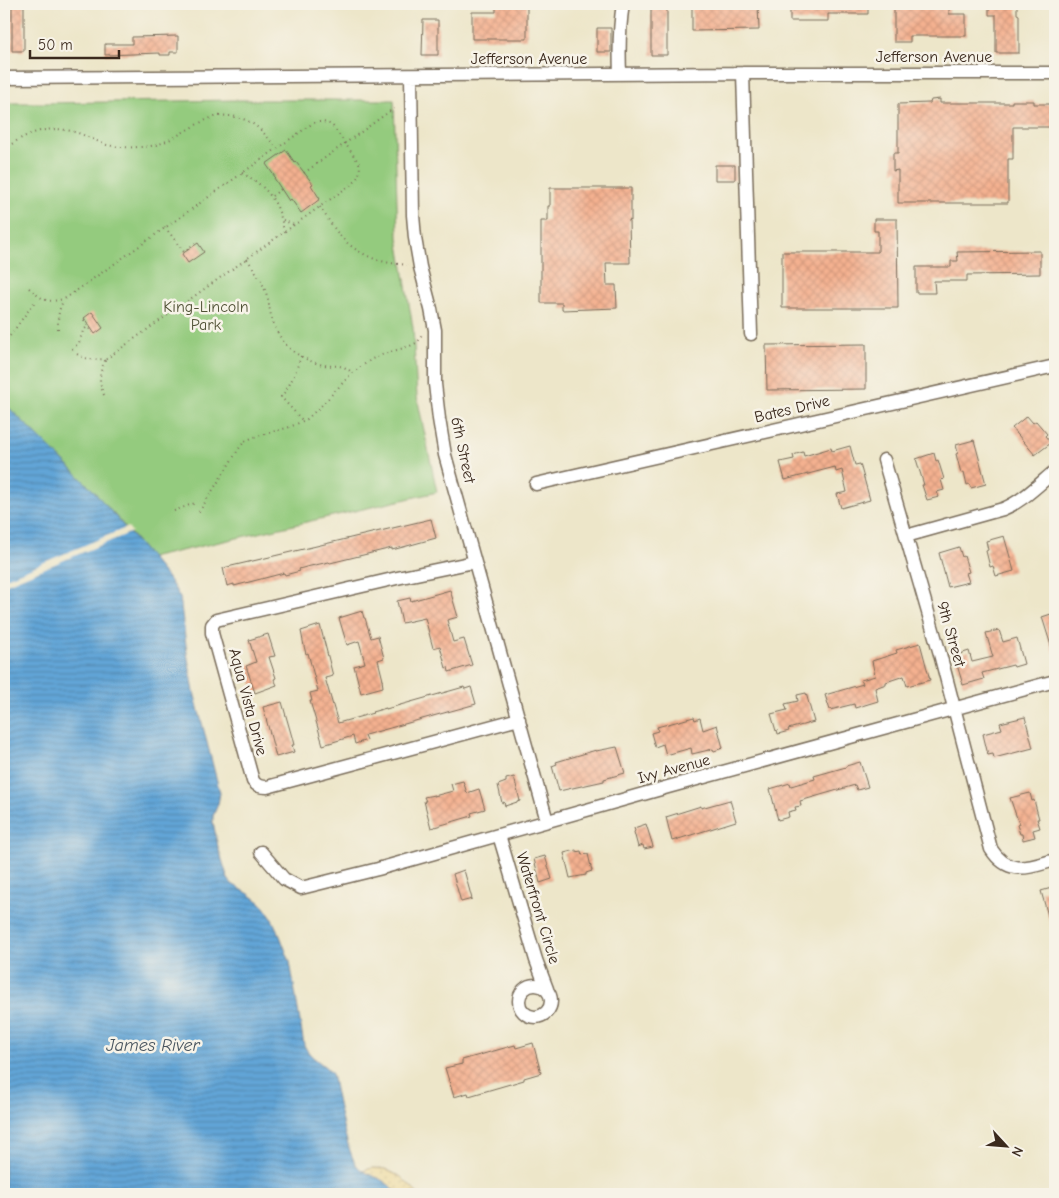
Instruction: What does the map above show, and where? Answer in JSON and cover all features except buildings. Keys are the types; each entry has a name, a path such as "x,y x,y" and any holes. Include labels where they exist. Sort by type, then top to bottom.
{"street":[{"path":"620,74 620,24 623,4"},
{"path":"743,73 751,334"},
{"name":"Jefferson Avenue","path":"4,78 1055,73"},
{"name":"6th Street","path":"411,76 413,215 420,267 434,323 435,384 438,420 454,489 547,821"},
{"name":"Bates Drive","path":"536,484 1055,366"},
{"name":"9th Street","path":"884,460 940,654 991,849 996,857 1011,867 1029,867 1055,860"},
{"path":"906,536 1014,505 1055,471"},
{"name":"Aqua Vista Drive","path":"474,562 216,620 212,625 212,633 252,781 260,787 267,787 519,719"},
{"name":"Ivy Avenue","path":"261,852 284,879 302,888 378,869 1055,681"},
{"name":"Waterfront Circle","path":"499,835 546,989"}],"path":[{"path":"304,173 397,106"},
{"path":"4,150 26,135 44,129 70,131 107,145 119,147 150,146 163,143 202,122 219,116 243,119 265,134 276,148"},
{"path":"29,288 43,299 55,302 66,298 313,123 320,121 332,125 358,163 360,174 356,181 106,359 101,368 100,375 101,388 104,394"},
{"path":"242,173 252,178 272,196 282,220 284,233"},
{"path":"272,196 281,189"},
{"path":"320,207 342,238 354,248 368,256 392,264 408,265"},
{"path":"282,220 294,225"},
{"path":"166,227 184,252 195,243"},
{"path":"247,258 267,297 273,323 289,348 301,356 322,364 343,366 352,373"},
{"path":"58,329 60,306 66,298"},
{"path":"4,344 36,300"},
{"path":"84,320 92,332"},
{"path":"72,349 79,343 83,331 88,326"},
{"path":"199,512 244,441 290,427 307,419 322,406 352,373 372,359 418,342 422,333"},
{"path":"75,353 86,359 106,359"},
{"path":"301,356 288,388 281,397 302,421"},
{"path":"174,512 195,503"}],"sand":[{"path":"372,1168 385,1169 401,1177 418,1194 383,1194 363,1171"}],"green space":[{"name":"King-Lincoln Park","path":"394,100 398,238 413,328 417,397 437,492 150,558 98,497 4,403 4,103"}],"water":[{"name":"James River","path":"4,403 92,489 167,577 180,598 194,692 220,793 213,822 218,847 228,879 232,884 261,903 271,917 280,936 290,962 304,1045 310,1054 332,1074 342,1124 354,1161 360,1169 384,1181 399,1194 4,1194"}],"pier":[{"path":"128,527 132,532 4,585 4,579"}]}
